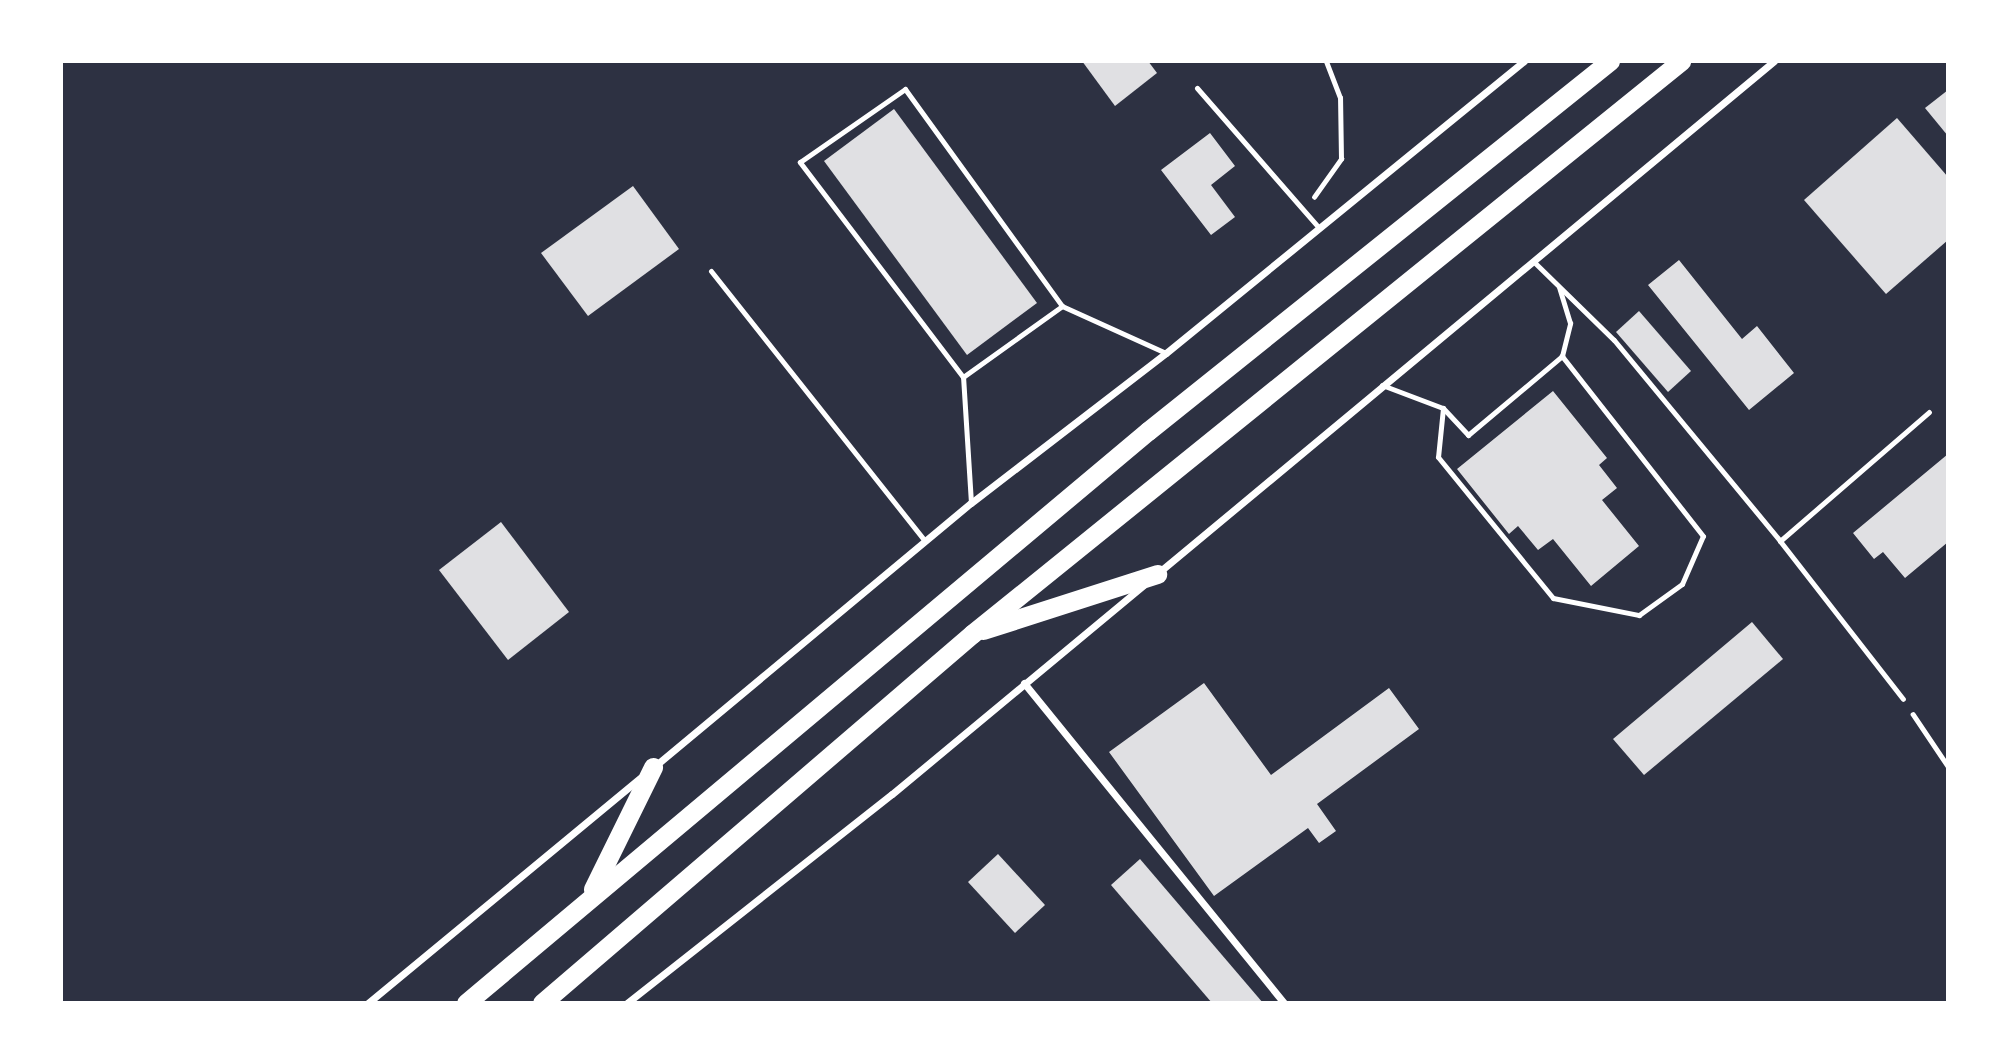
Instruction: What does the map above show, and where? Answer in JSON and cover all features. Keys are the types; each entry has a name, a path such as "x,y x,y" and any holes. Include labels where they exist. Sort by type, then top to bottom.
{"highway":[{"path":"466,1003 590,895 1159,422 1610,61"},
{"path":"542,1003 972,634 1681,61"},
{"path":"972,634 1157,574"},
{"path":"590,895 653,767"}],"street":[{"path":"368,1003 971,503 1166,353 1524,61"},
{"path":"627,1003 892,794 1774,61"},
{"path":"1024,683 1284,1003"}],"lane":[{"path":"1197,88 1319,228"},
{"path":"971,503 963,377 800,162 905,89 1062,306 1166,353"},
{"path":"1533,261 1614,340 1780,541 1903,699"},
{"path":"711,271 925,541"},
{"path":"1381,385 1443,408 1468,435 1562,356 1570,323 1559,288"},
{"path":"963,377 1062,306"},
{"path":"1443,408 1438,457 1553,597 1639,615 1682,584 1703,536 1562,356"},
{"path":"1780,541 1928,412"}],"path":[{"path":"1304,211 1341,159 1340,98 1326,61"},
{"path":"1903,699 1948,766"}],"building":[{"path":"1082,61 1148,61 1157,73 1115,106"},
{"path":"1948,90 1948,136 1925,108"},
{"path":"894,109 1037,303 967,355 824,161"},
{"path":"1897,118 1948,177 1948,240 1886,294 1804,200"},
{"path":"1210,133 1235,166 1211,185 1235,217 1211,235 1161,170"},
{"path":"633,186 679,249 588,316 541,253"},
{"path":"1679,260 1742,339 1757,326 1794,373 1749,410 1648,285"},
{"path":"1639,311 1691,371 1668,392 1616,332"},
{"path":"1553,391 1607,458 1599,465 1617,488 1602,500 1639,546 1591,586 1553,539 1538,550 1518,526 1509,534 1457,469"},
{"path":"1948,454 1948,542 1905,578 1883,552 1874,559 1853,533"},
{"path":"501,522 569,612 508,660 439,570"},
{"path":"1752,622 1783,659 1644,775 1613,739"},
{"path":"1204,683 1271,775 1389,688 1419,729 1317,804 1336,831 1319,843 1308,828 1214,896 1109,752"},
{"path":"998,854 1045,905 1015,933 968,882"},
{"path":"1140,859 1263,1003 1212,1003 1111,885"}]}
